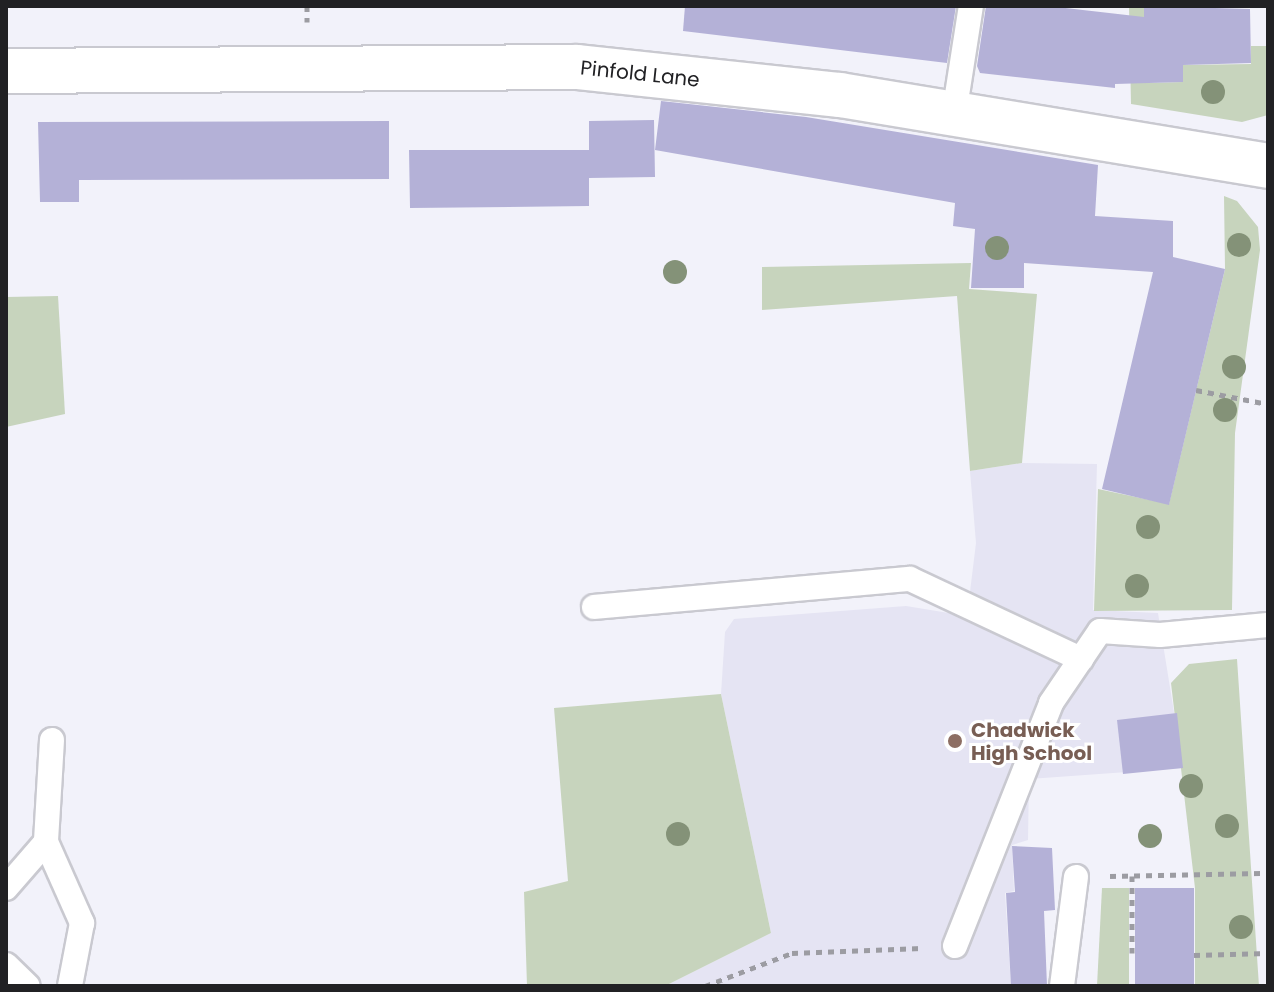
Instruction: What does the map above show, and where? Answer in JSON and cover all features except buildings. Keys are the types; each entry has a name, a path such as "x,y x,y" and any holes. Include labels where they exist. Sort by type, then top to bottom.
{"street":[{"name":"Pinfold Lane","path":"6,71 577,67 840,95 1268,166"}],"lane":[{"path":"954,114 971,6"},
{"path":"594,607 910,579 1081,659"},
{"path":"955,946 1051,703 1100,631 1160,635 1268,625"},
{"path":"52,740 46,842 82,923 70,986"},
{"path":"6,888 46,842"},
{"path":"1062,986 1076,877"},
{"path":"6,965 28,986"}],"path":[{"path":"1196,390 1268,404"},
{"path":"1076,877 1261,873"},
{"path":"1132,876 1132,953"},
{"path":"705,986 792,953 955,946"},
{"path":"1194,955 1268,953"}],"shaded area":[{"name":"Chadwick High School","path":"1022,463 1097,464 1093,610 1158,613 1183,768 1029,779 1028,840 1012,845 1014,891 1005,893 1011,986 665,986 771,933 721,694 725,632 734,619 906,606 967,616 976,543 970,471"}],"green space":[{"path":"1129,6 1144,6 1146,83 1183,82 1183,65 1251,64 1251,46 1268,46 1268,115 1242,122 1131,104"},
{"path":"1224,196 1237,201 1258,227 1260,250 1235,433 1232,610 1094,611 1098,489 1169,504 1225,269"},
{"path":"971,263 969,289 1037,294 1022,463 970,471 957,296 762,310 762,267"},
{"path":"58,296 65,414 6,427 6,297"},
{"path":"1237,659 1259,986 1195,986 1195,888 1171,683 1189,664"},
{"path":"721,694 771,933 665,986 527,986 524,892 568,881 554,708"},
{"path":"1102,888 1129,888 1129,986 1097,986"}],"place":[{"name":"Chadwick High School","path":"955,741"}]}
